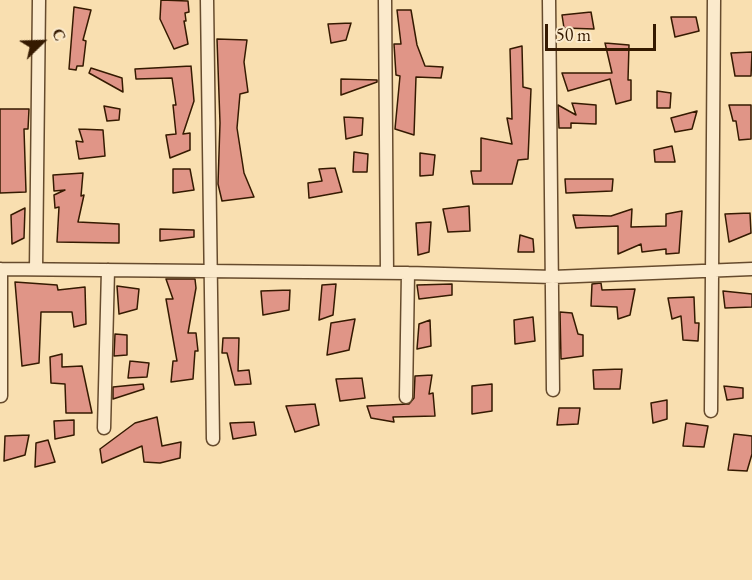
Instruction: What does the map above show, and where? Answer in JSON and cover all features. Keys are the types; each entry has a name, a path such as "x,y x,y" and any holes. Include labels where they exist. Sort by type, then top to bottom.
{"street":[{"path":"36,269 39,0"},
{"path":"207,0 213,439"},
{"path":"386,0 387,273"},
{"path":"549,0 553,390"},
{"path":"711,411 714,0"},
{"path":"1,396 1,269 408,273 553,277 752,269"},
{"path":"104,428 108,270"},
{"path":"406,397 408,273"}],"building":[{"path":"161,0 188,1 189,12 185,13 186,21 184,21 188,44 174,49 160,19"},
{"path":"74,7 91,10 83,40 86,41 83,66 77,66 76,70 69,69"},
{"path":"397,10 411,10 417,45 425,66 443,67 441,78 416,77 414,135 395,129 400,76 396,75 394,44 401,44"},
{"path":"591,12 594,29 564,28 562,15"},
{"path":"671,17 696,17 699,31 675,37"},
{"path":"351,23 346,40 331,43 328,24"},
{"path":"217,39 247,40 244,62 248,92 240,94 237,128 244,173 254,197 222,201 218,184 220,123"},
{"path":"605,43 629,45 628,80 631,80 631,100 616,104 610,79 568,91 562,73 612,73"},
{"path":"522,46 523,87 531,89 528,159 518,160 512,184 473,184 471,171 481,171 481,138 512,144 507,118 512,119 510,49"},
{"path":"752,52 751,76 735,76 731,53"},
{"path":"191,66 194,101 183,134 190,133 190,150 170,158 166,135 176,134 173,105 176,105 172,78 136,79 135,69"},
{"path":"91,68 122,78 123,92 89,73"},
{"path":"341,79 377,80 377,82 341,95"},
{"path":"657,91 671,93 670,108 657,108"},
{"path":"572,103 596,105 596,124 571,123 571,128 559,128 558,105 576,115"},
{"path":"729,105 751,105 751,139 739,140 736,121 733,121"},
{"path":"104,106 120,109 119,120 107,121"},
{"path":"0,109 29,109 28,129 24,129 26,192 0,193"},
{"path":"697,111 692,129 675,132 671,118"},
{"path":"344,117 363,118 362,135 346,139"},
{"path":"79,129 103,130 105,156 79,159 76,141 83,142"},
{"path":"672,146 675,162 655,162 654,150"},
{"path":"354,152 368,154 367,172 353,172"},
{"path":"420,153 435,155 433,175 420,176"},
{"path":"335,168 342,192 309,198 308,183 322,181 319,169"},
{"path":"173,169 190,169 194,190 173,193"},
{"path":"83,173 81,196 84,195 78,222 119,224 119,243 57,242 59,207 55,208 54,195 65,190 54,191 53,175"},
{"path":"565,179 613,179 612,191 566,193"},
{"path":"469,206 470,231 448,232 443,209"},
{"path":"25,208 24,238 12,244 11,215"},
{"path":"632,209 631,227 666,226 666,214 682,211 679,253 666,254 666,249 642,252 641,244 618,254 618,226 576,228 573,215 611,216"},
{"path":"750,213 751,233 729,242 725,214"},
{"path":"431,222 429,252 418,255 416,223"},
{"path":"160,229 194,230 194,237 160,241"},
{"path":"520,235 533,239 534,252 518,252"},
{"path":"166,279 195,279 196,288 188,333 196,333 198,351 195,351 193,379 171,382 173,361 177,361 166,299 173,299"},
{"path":"15,282 57,285 58,290 85,287 86,324 74,327 72,312 41,312 39,363 22,366"},
{"path":"601,283 602,290 635,289 630,315 618,319 617,307 591,306 592,284"},
{"path":"336,284 333,315 319,320 322,285"},
{"path":"452,284 452,295 419,299 417,285"},
{"path":"117,286 139,289 137,309 119,314"},
{"path":"290,290 289,310 263,315 261,291"},
{"path":"723,291 752,294 752,307 725,308"},
{"path":"694,297 695,323 699,323 698,341 683,340 681,316 672,319 668,298"},
{"path":"560,312 572,313 578,334 583,335 583,356 561,359"},
{"path":"533,317 535,341 515,344 514,320"},
{"path":"355,319 349,350 327,355 331,323"},
{"path":"430,320 431,346 417,349 419,324"},
{"path":"115,334 127,335 127,355 114,356"},
{"path":"223,338 239,338 238,371 249,370 251,384 235,385 227,353 222,353"},
{"path":"62,354 62,367 82,366 92,413 66,413 65,384 51,383 50,357"},
{"path":"130,361 149,363 147,377 128,378"},
{"path":"622,369 620,389 594,389 593,370"},
{"path":"432,375 429,394 433,393 435,416 393,417 394,422 371,418 367,406 409,404 414,398 415,376"},
{"path":"362,378 365,398 340,401 336,379"},
{"path":"143,384 144,389 113,399 113,387"},
{"path":"492,384 492,411 472,414 472,386"},
{"path":"724,386 743,388 743,398 727,400"},
{"path":"667,400 667,419 653,423 651,403"},
{"path":"315,404 319,425 295,432 286,406"},
{"path":"559,408 580,408 578,424 557,425"},
{"path":"157,417 162,446 181,442 180,458 160,463 144,462 142,446 102,463 100,449 135,423"},
{"path":"74,420 74,435 55,439 54,421"},
{"path":"254,422 256,435 233,439 230,423"},
{"path":"686,423 708,426 704,447 683,446"},
{"path":"734,434 752,436 752,454 747,471 728,470"},
{"path":"29,435 25,455 4,461 5,436"},
{"path":"48,440 55,462 35,467 36,443"}]}
